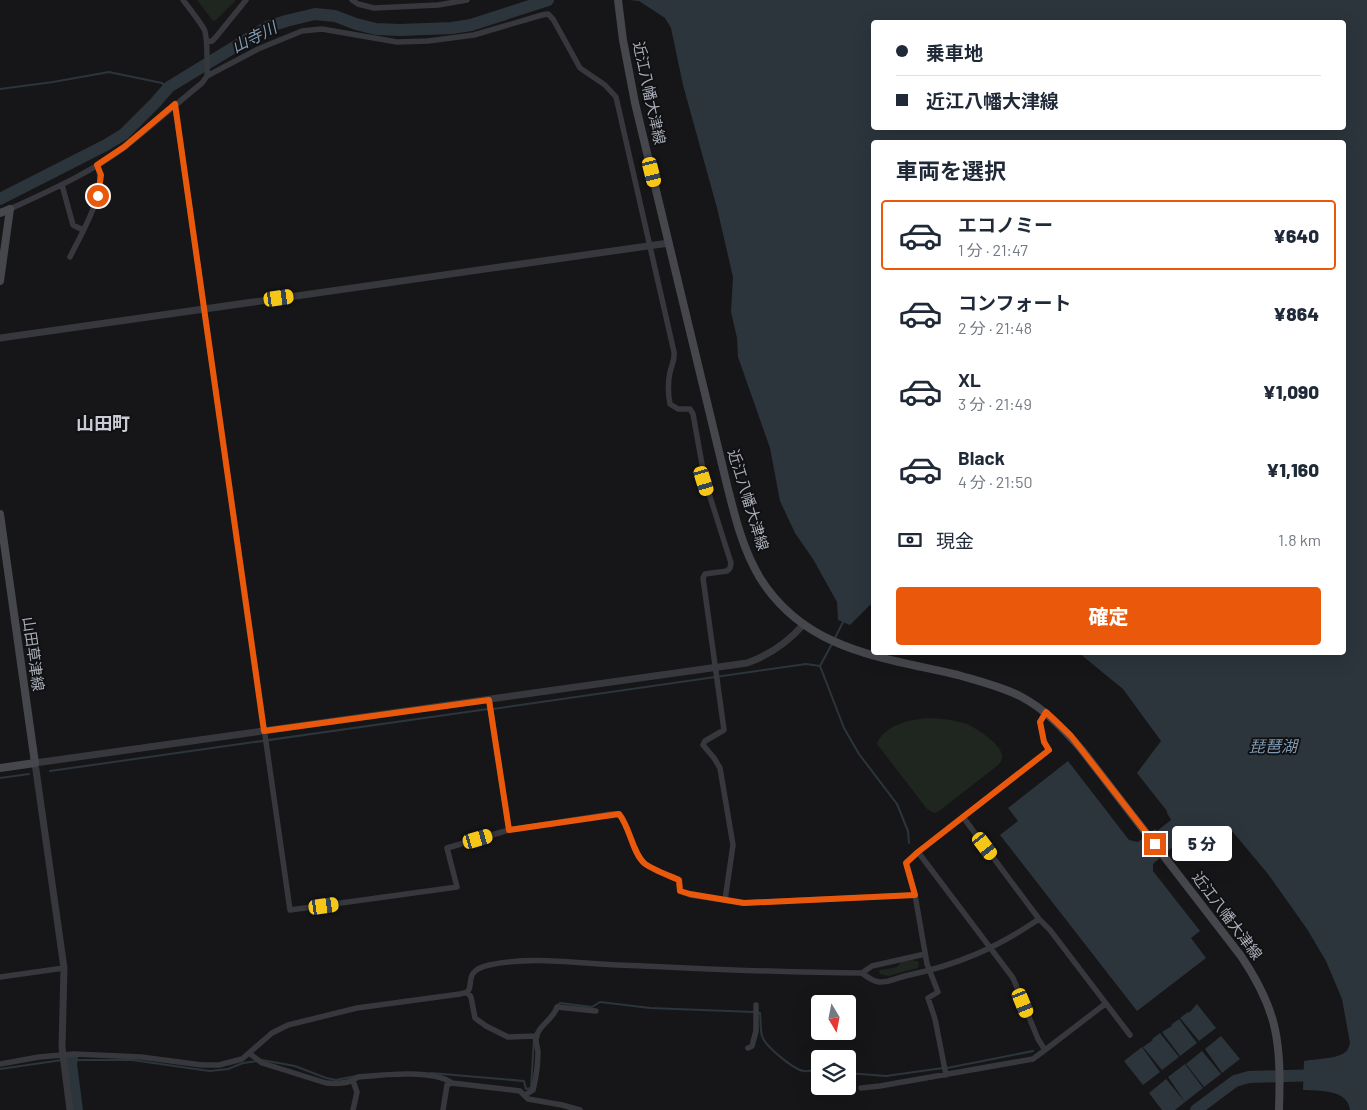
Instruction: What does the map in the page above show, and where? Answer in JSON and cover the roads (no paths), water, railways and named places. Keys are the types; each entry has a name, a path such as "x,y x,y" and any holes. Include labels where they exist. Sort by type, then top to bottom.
{"main road":[{"name":"近江八幡大津線","path":"618,2 630,77 669,243 727,485 748,553 764,582 787,611 803,625 837,643 871,654"},
{"path":"0,213 10,210 0,281"},
{"name":"山田草津線","path":"0,514 3,554 35,763"},
{"name":"近江八幡大津線","path":"874,655 993,685 1019,695 1046,712 1076,743 1241,956 1262,988 1273,1016 1276,1030 1280,1069 1280,1110"},
{"path":"0,768 35,763"}],"street":[{"path":"10,210 62,185 97,165 124,147 202,83 207,74 205,30 183,0"},
{"path":"207,42 212,41 216,37 246,0"},
{"path":"352,0 358,4 374,8 438,5 467,0"},
{"path":"207,74 258,49 302,31 322,30 397,42 428,41 474,35 548,14 553,19 580,68 605,85 616,97 675,360 670,372 668,396 670,404 678,409 690,409 693,414 704,481 731,563 730,568 727,570 705,574 703,578 724,730 703,744 720,768 733,844 725,900"},
{"path":"175,104 290,910 458,887 447,848 509,830 619,814 625,821 629,834 644,862 679,880 680,891 690,894 744,903 915,895"},
{"path":"70,257 98,196 101,175 97,165"},
{"path":"62,185 73,225 83,230"},
{"path":"0,338 669,243"},
{"path":"70,1110 62,1054 64,968 35,763 264,731 490,706 717,674 767,655 784,644 803,625"},
{"path":"490,706 509,830"},
{"path":"946,1075 935,1019 928,998 938,992 925,954 915,895 906,863 1049,750 1044,742 1040,722 1046,712"},
{"path":"963,817 1039,919 1050,930 1130,1035"},
{"path":"918,852 1013,978 1038,1039 1045,1050"},
{"path":"468,992 472,973 482,967 527,960 699,969 862,974 880,982 930,971 992,948 1013,937 1039,919"},
{"path":"862,974 872,966 925,954"},
{"path":"0,977 64,968"},
{"path":"468,992 471,997 474,1018 486,1026 508,1037 537,1036"},
{"path":"0,1064 62,1054 142,1057 202,1065 219,1064 235,1061 272,1033 288,1025 357,1008 468,992"},
{"path":"860,1088 1033,1060 1106,1004"},
{"path":"748,1048 752,1046 756,1031 756,1005"},
{"path":"525,1095 533,1090 535,1083 538,1053 537,1036 554,1015 557,1007 596,1010"},
{"path":"248,1053 262,1063 326,1083 336,1084 353,1081 358,1078 397,1074 445,1078 452,1082 520,1091 528,1099 580,1110"},
{"path":"353,1081 357,1092 353,1110"},
{"path":"443,1110 447,1085 452,1082"}],"water":[{"name":"琵琶湖","path":"629,0 1367,0 1367,1110 1350,1110 1344,1098 1332,1092 1303,1090 1304,1061 1340,1055 1348,1048 1350,1043 1342,999 1326,961 1307,929 1268,874 1232,831 1227,830 1218,833 1196,850 1185,836 1153,864 1153,871 1200,931 1191,938 1206,958 1137,1011 1000,835 1018,821 1008,808 1068,761 1129,840 1138,842 1171,820 1167,811 1137,773 1161,741 1123,689 1081,655 1346,655 1346,140 871,140 871,604 850,625 838,620 837,602 813,559 795,533 780,501 770,448 738,357 737,338 731,312 733,277 717,208 683,85 671,28 665,18 639,1"},
{"path":"1197,1004 1216,1028 1199,1041 1180,1018 1189,1013"},
{"path":"1179,1019 1197,1043 1180,1056 1162,1032"},
{"path":"1160,1033 1179,1057 1162,1070 1143,1047"},
{"path":"1221,1036 1240,1059 1222,1073 1205,1049"},
{"path":"1142,1047 1160,1072 1143,1085 1124,1061"},
{"path":"1202,1051 1221,1074 1204,1087 1186,1064"},
{"path":"1185,1064 1203,1088 1185,1102 1168,1077"},
{"path":"1166,1079 1185,1102 1175,1110 1162,1110 1149,1093"}],"waterway":[{"name":"山寺川","path":"0,199 124,134 169,87 267,27 315,14 335,16 376,29 452,28 471,25 548,0"},
{"path":"0,89 109,72 162,83 167,89"},
{"path":"835,638 844,620"},
{"path":"820,666 833,642"},
{"path":"493,709 806,664 820,666"},
{"path":"820,666 844,728 859,754 897,804 908,831 909,843"},
{"path":"50,771 488,709"},
{"path":"0,778 29,774"},
{"path":"557,1006 560,1003 592,1007 600,1002 650,1008 754,1012"},
{"path":"758,1013 760,1013 762,1036 774,1051 799,1070 811,1070"},
{"path":"431,1073 524,1081 526,1089 531,1088 534,1038"},
{"path":"947,1068 1033,1051"},
{"path":"72,1059 77,1110"},
{"path":"0,1069 62,1060"},
{"path":"67,1060 132,1060 210,1071 228,1069 243,1063 257,1061"},
{"path":"262,1060 295,1066 336,1080 356,1076"},
{"path":"856,1074 886,1076 943,1068"},
{"path":"1196,1110 1235,1081 1249,1077 1321,1075"}],"district":[{"name":"山田町","path":"103,424"}]}
